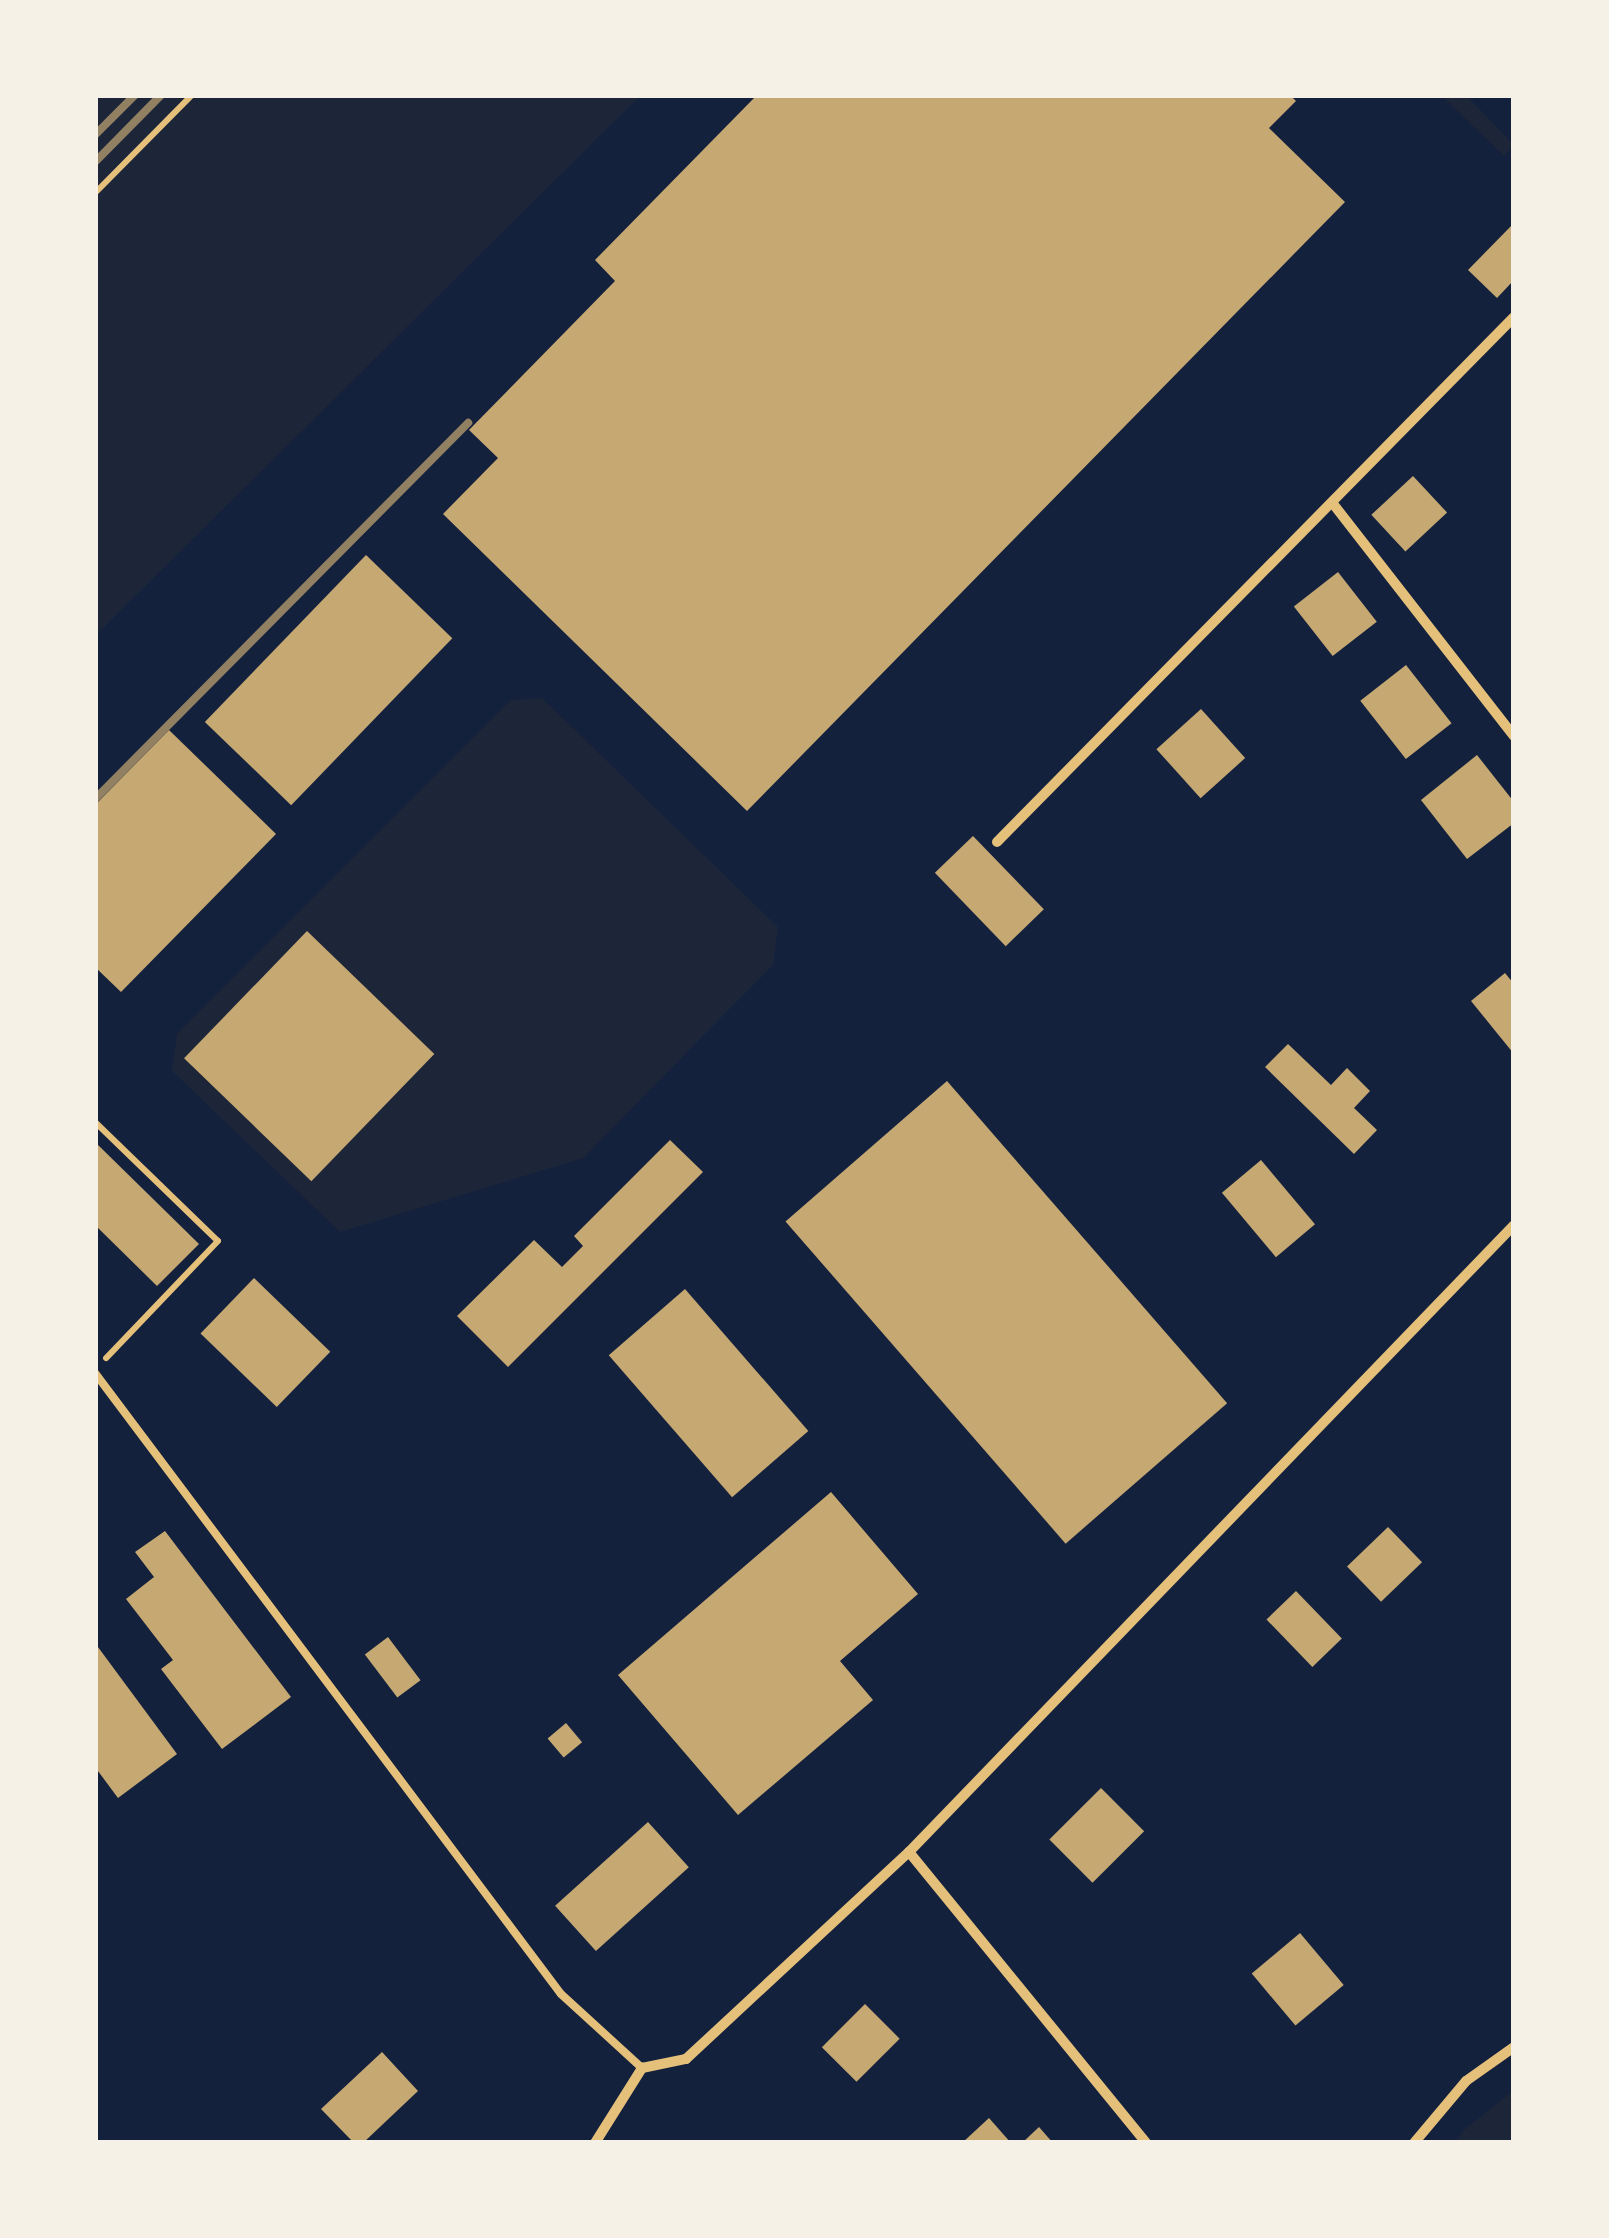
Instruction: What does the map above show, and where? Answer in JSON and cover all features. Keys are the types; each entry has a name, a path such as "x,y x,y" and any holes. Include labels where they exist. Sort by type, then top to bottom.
{"street":[{"path":"998,842 1334,505 1514,317"},
{"path":"1334,505 1514,736"},
{"path":"595,2143 642,2068 686,2059 909,1852 1514,1225"},
{"path":"909,1852 1146,2143"},
{"path":"1414,2143 1466,2081 1514,2047"}],"lane":[{"path":"95,1372 561,1994 642,2068"}],"path":[{"path":"95,193 192,95"},
{"path":"95,1122 218,1241 95,1372"}],"shaded area":[{"path":"95,95 641,95 95,636"},
{"path":"1441,95 1466,95 1514,145 1504,156"},
{"path":"542,698 778,927 773,965 583,1158 340,1232 172,1071 177,1034 511,700"},
{"path":"1514,2090 1514,2143 1455,2143 1464,2130"}],"building":[{"path":"757,95 1290,95 1296,101 1269,128 1345,202 747,811 443,514 498,458 469,430 615,281 595,260"},
{"path":"1514,223 1514,280 1497,298 1468,270"},
{"path":"1413,476 1447,513 1405,551 1371,515"},
{"path":"366,555 452,638 291,805 205,722"},
{"path":"1338,572 1377,622 1333,656 1294,606"},
{"path":"1406,665 1452,723 1406,759 1360,701"},
{"path":"1201,709 1245,758 1201,798 1156,749"},
{"path":"169,730 276,834 121,992 95,967 95,805"},
{"path":"1477,755 1514,802 1514,823 1467,859 1421,800"},
{"path":"973,836 1044,909 1006,946 935,873"},
{"path":"307,931 434,1054 311,1181 184,1058"},
{"path":"1505,973 1514,984 1514,1054 1471,1001"},
{"path":"1288,1044 1331,1085 1347,1068 1370,1091 1354,1108 1377,1130 1354,1154 1265,1067"},
{"path":"947,1081 1227,1403 1066,1544 785,1221"},
{"path":"670,1140 703,1172 508,1367 457,1316 534,1240 562,1267 583,1246 574,1236"},
{"path":"95,1142 199,1244 157,1286 95,1225"},
{"path":"1261,1160 1315,1224 1276,1257 1222,1193"},
{"path":"254,1278 330,1352 277,1407 201,1333"},
{"path":"685,1289 808,1431 732,1497 609,1355"},
{"path":"831,1492 918,1594 840,1661 873,1700 738,1815 618,1675"},
{"path":"1388,1527 1422,1562 1381,1602 1347,1567"},
{"path":"165,1531 291,1697 222,1749 161,1669 173,1660 126,1599 154,1577 135,1552"},
{"path":"1296,1591 1342,1638 1312,1667 1267,1619"},
{"path":"388,1637 420,1680 397,1698 365,1654"},
{"path":"95,1643 177,1754 118,1798 95,1767"},
{"path":"566,1723 582,1742 564,1758 548,1738"},
{"path":"1101,1788 1144,1831 1093,1883 1049,1840"},
{"path":"648,1822 689,1867 596,1951 555,1906"},
{"path":"1300,1933 1344,1985 1295,2026 1252,1973"},
{"path":"865,2004 900,2039 857,2082 822,2047"},
{"path":"382,2052 418,2091 363,2143 354,2143 321,2109"},
{"path":"989,2118 1011,2143 962,2143"},
{"path":"1039,2127 1053,2143 1022,2143"}],"railway":[{"path":"95,135 135,95"},
{"path":"95,162 161,95"},
{"path":"95,799 468,423"}]}
